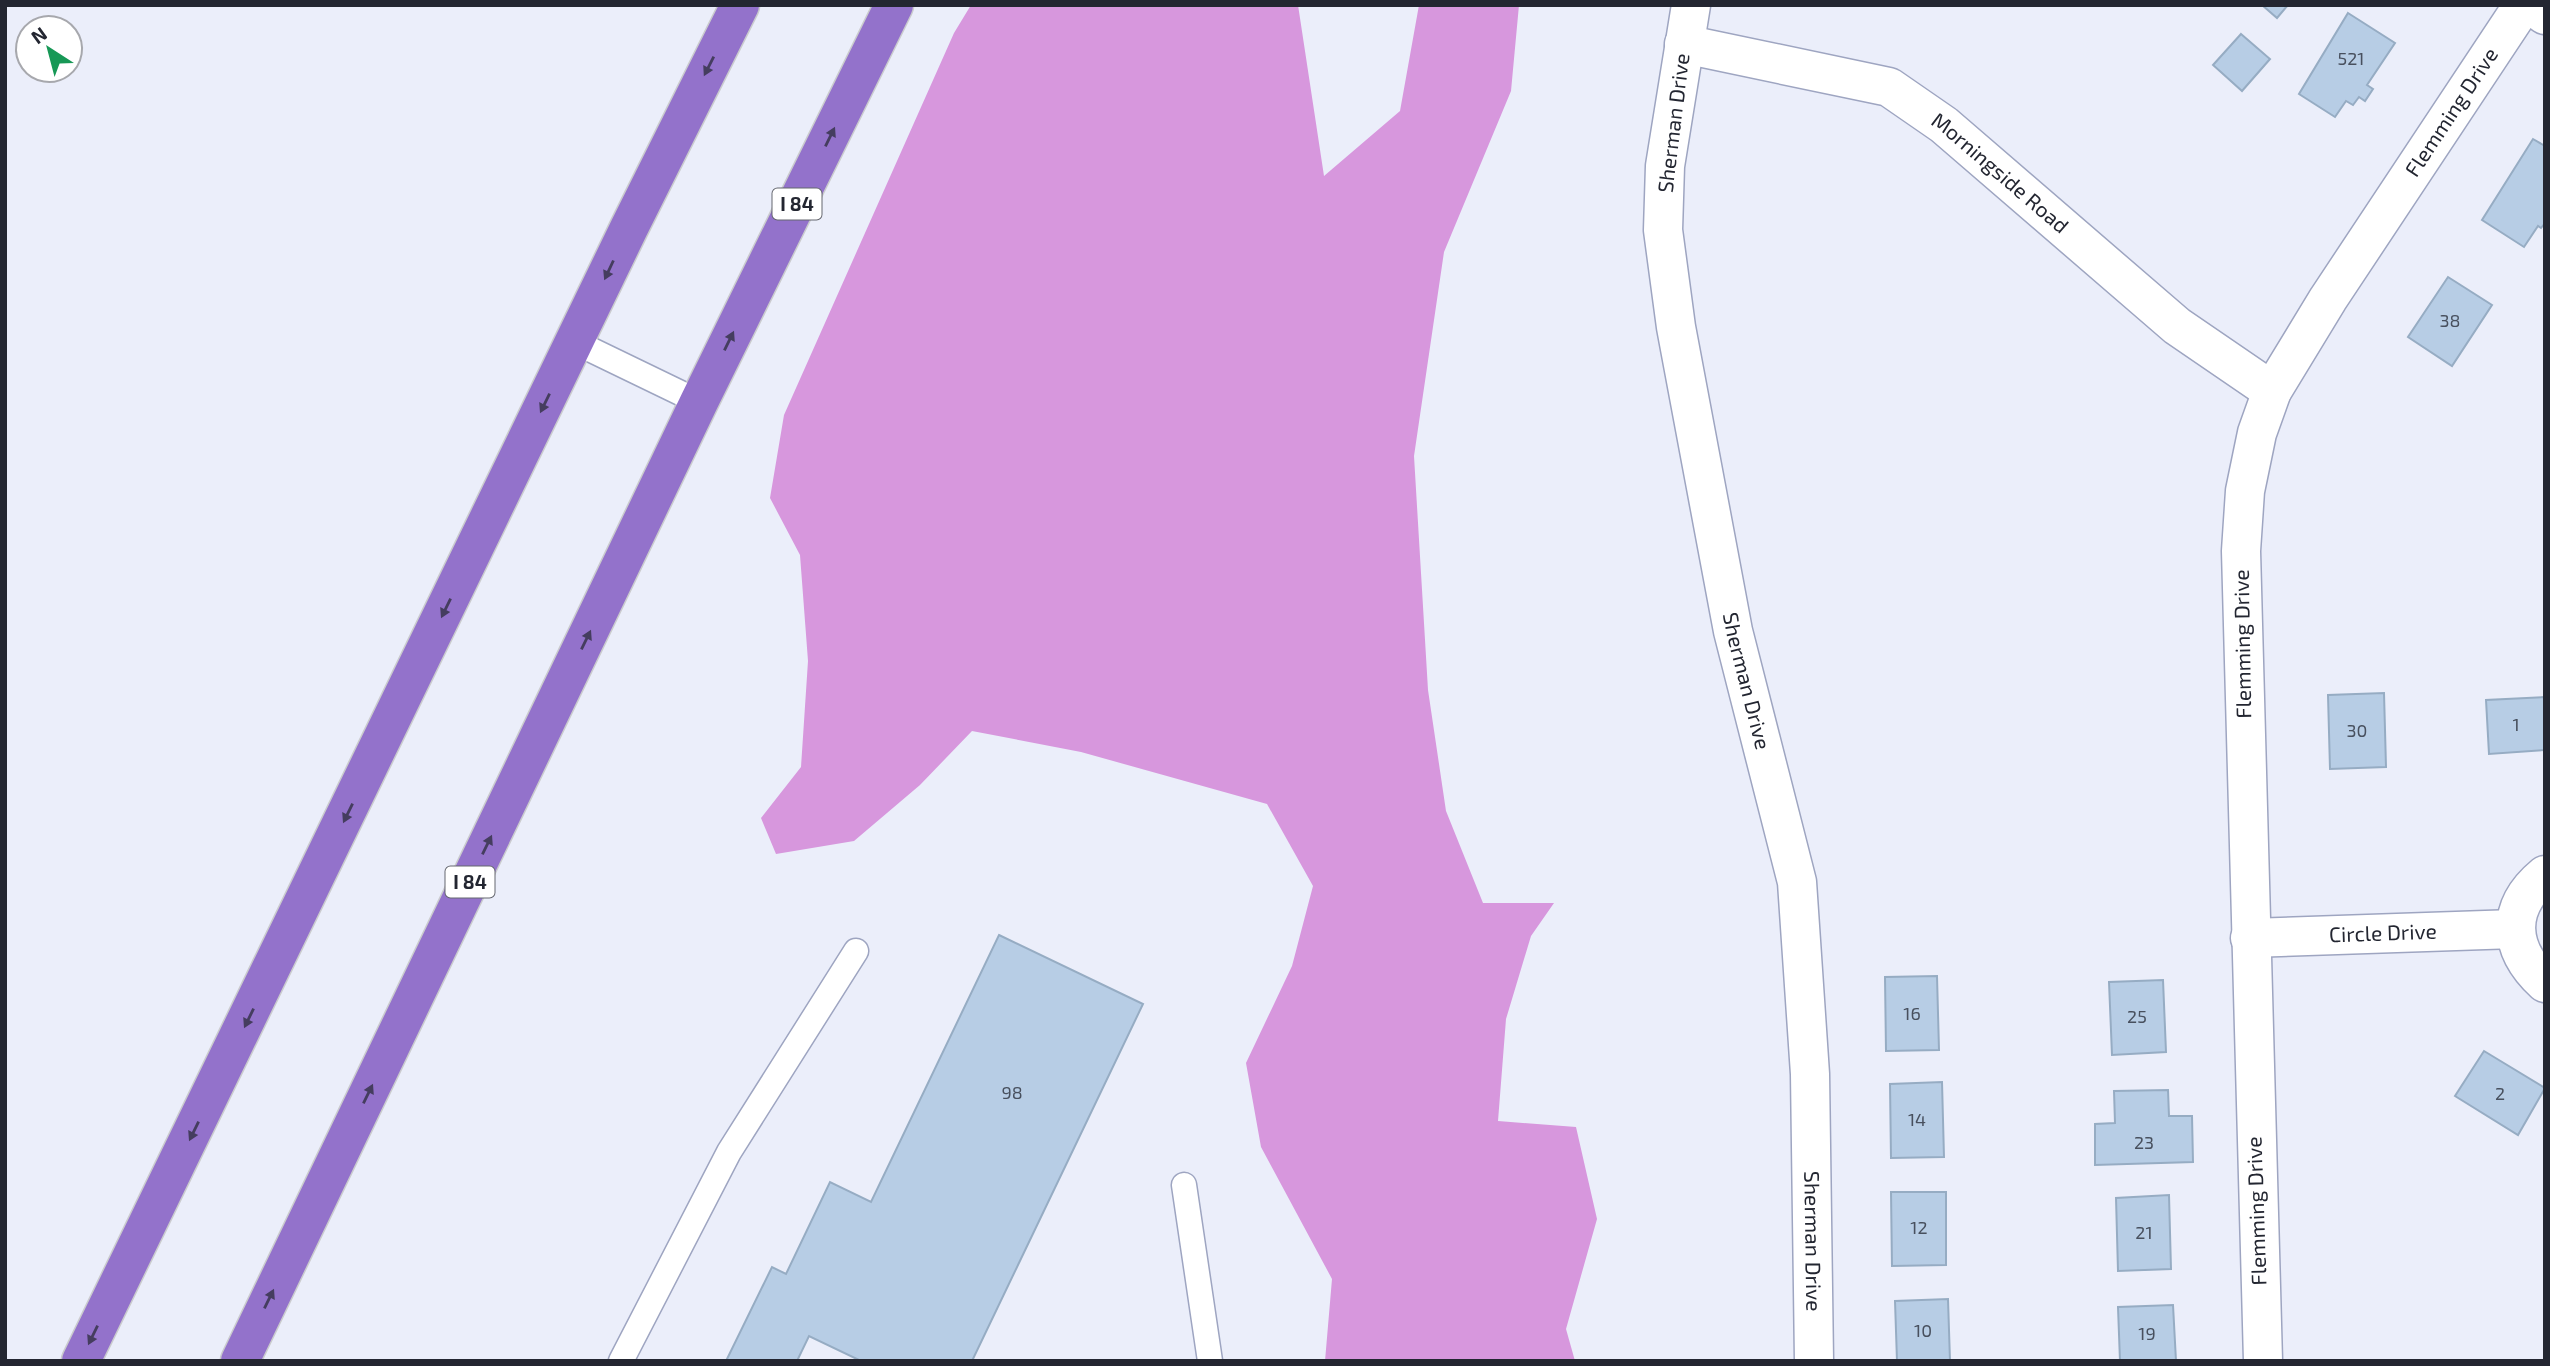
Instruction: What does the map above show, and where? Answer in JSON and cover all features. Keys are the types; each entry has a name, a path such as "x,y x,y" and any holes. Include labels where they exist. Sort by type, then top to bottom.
{"highway":[{"path":"81,1361 740,5"},
{"name":"I 84","path":"240,1361 699,402 894,5"}],"street":[{"name":"Sherman Drive","path":"1691,5 1665,166 1663,230 1676,327 1732,631 1797,882 1810,1074 1814,1361"},
{"name":"Flemming Drive","path":"2263,1361 2241,551 2245,491 2257,433 2272,391 2328,299 2523,5"},
{"path":"2531,5 2545,15"},
{"name":"Morningside Road","path":"1684,44 1889,87 1944,125 2177,326 2272,391"},
{"path":"2545,875 2528,890 2519,909 2515,929 2524,959 2545,983"},
{"name":"Circle Drive","path":"2250,938 2515,929"}],"lane":[{"path":"575,342 699,402"},
{"path":"621,1361 729,1152 856,951"},
{"path":"1184,1185 1210,1361"}],"shaded area":[{"path":"971,5 1298,5 1324,176 1400,111 1419,5 1519,5 1511,91 1444,252 1414,456 1428,690 1446,811 1483,903 1554,903 1531,936 1506,1019 1498,1121 1576,1127 1597,1219 1566,1329 1575,1361 1325,1361 1332,1279 1261,1147 1246,1063 1292,966 1313,886 1267,804 1081,752 972,731 920,785 854,841 776,854 761,818 801,767 808,661 800,555 770,498 784,415 954,33"}],"building":[{"path":"2262,5 2288,5 2277,18"},
{"path":"2348,13 2395,43 2367,85 2373,89 2365,101 2359,97 2353,105 2346,101 2335,117 2299,94"},
{"path":"2241,34 2270,59 2242,91 2213,65"},
{"path":"2533,139 2545,146 2545,223 2541,228 2538,226 2524,247 2482,220"},
{"path":"2448,277 2492,305 2452,366 2408,337"},
{"path":"2384,693 2386,767 2330,769 2328,695"},
{"path":"2545,697 2545,750 2489,754 2486,700"},
{"path":"999,935 1143,1004 972,1361 861,1361 809,1336 797,1361 726,1361 772,1267 786,1274 830,1182 871,1202"},
{"path":"1937,976 1939,1050 1886,1051 1885,977"},
{"path":"2163,980 2166,1052 2112,1055 2109,982"},
{"path":"2484,1051 2545,1088 2518,1135 2455,1096"},
{"path":"1942,1082 1944,1157 1891,1158 1890,1084"},
{"path":"2168,1090 2169,1116 2192,1116 2193,1162 2095,1165 2095,1124 2115,1123 2114,1091"},
{"path":"1891,1192 1946,1192 1946,1265 1892,1266"},
{"path":"2169,1195 2171,1269 2118,1271 2116,1198"},
{"path":"1948,1299 1950,1361 1897,1361 1895,1301"},
{"path":"2173,1305 2176,1361 2120,1361 2118,1307"}]}
